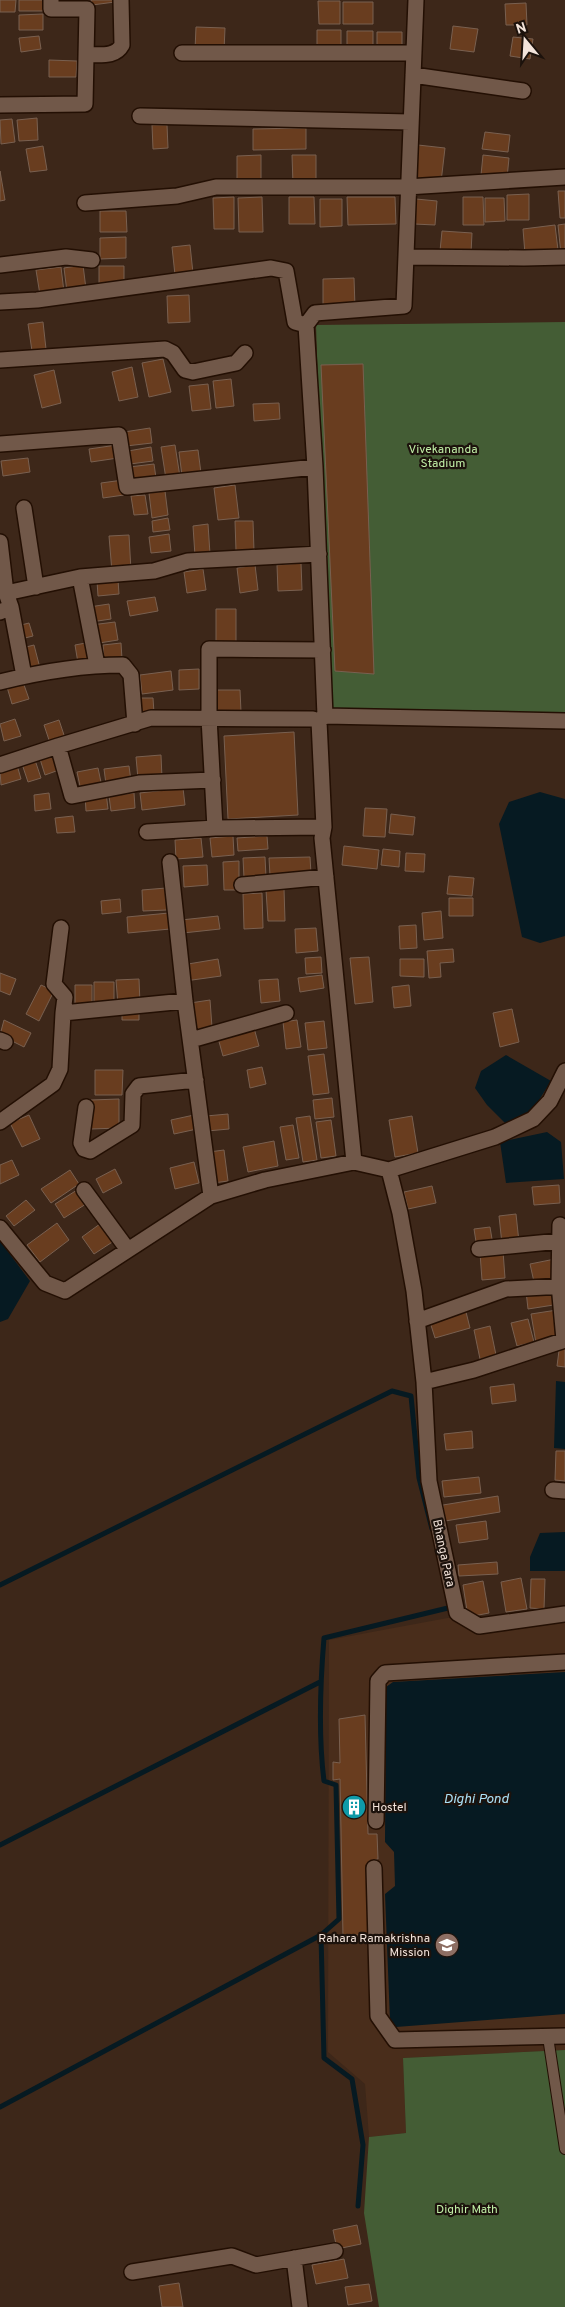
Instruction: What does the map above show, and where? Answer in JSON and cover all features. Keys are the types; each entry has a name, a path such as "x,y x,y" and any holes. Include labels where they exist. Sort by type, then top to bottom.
{"street":[{"path":"0,104 85,104 87,9 51,9 51,0"},
{"path":"86,54 114,54 119,50 122,45 121,0"},
{"path":"354,1162 322,838 324,827 323,650 315,467 306,325 315,313 404,306 407,187 416,0"},
{"path":"182,53 414,53"},
{"path":"412,75 524,91"},
{"path":"140,116 410,122"},
{"path":"86,203 178,196 216,187 407,187 565,177"},
{"path":"0,265 66,257 92,260"},
{"path":"406,257 565,257"},
{"path":"0,302 36,300 271,268 286,270 296,322 306,325"},
{"path":"0,360 160,349 173,353 184,370 193,372 236,363 245,354"},
{"path":"0,444 119,435 127,487 315,467"},
{"path":"24,508 36,587"},
{"path":"0,542 6,604 24,676"},
{"path":"6,604 36,587 80,577 154,571 188,560 319,554"},
{"path":"80,577 97,665"},
{"path":"215,828 209,718 209,649 323,650"},
{"path":"0,682 24,676 97,665 123,665 131,675 135,724"},
{"path":"0,765 151,718 565,721"},
{"path":"58,746 72,796 139,783 213,780"},
{"path":"147,832 215,828 324,827"},
{"path":"170,862 185,1001 211,1196"},
{"path":"242,885 326,877"},
{"path":"0,1122 53,1084 60,1068 62,1013 65,997 54,984 61,928"},
{"path":"62,1013 185,1001"},
{"path":"190,1040 286,1013"},
{"path":"0,1228 46,1283 65,1291 211,1196 264,1180 354,1162 389,1170 495,1137 533,1119 550,1101 565,1071"},
{"path":"86,1107 81,1143 84,1149 90,1151 132,1125 133,1094 139,1086 196,1080"},
{"name":"Bhanga Para","path":"389,1170 400,1213 417,1321 424,1382 429,1481 457,1613 478,1626 565,1614"},
{"path":"84,1190 128,1250"},
{"path":"424,1382 474,1370 564,1340 560,1225"},
{"path":"479,1249 560,1241"},
{"path":"417,1321 506,1289 562,1285"},
{"path":"376,1821 378,1681 386,1673 565,1662"},
{"path":"374,1868 378,2016 395,2040 565,2036"},
{"path":"132,2272 232,2256 256,2265 335,2251"},
{"path":"294,2258 300,2307"}],"lane":[{"path":"548,2037 565,2149"}],"shaded area":[{"name":"Rahara Ramakrishna Mission","path":"453,1617 472,1632 565,1620 565,2050 403,2058 406,2133 369,2137 365,2084 328,2052 329,1640"}],"green space":[{"name":"Vivekananda Stadium","path":"565,322 565,714 329,711 316,325"},
{"name":"Dighir Math","path":"565,2050 565,2307 379,2307 364,2213 369,2137 406,2133 403,2058"}],"water":[{"path":"540,792 565,799 565,936 540,943 522,937 499,824 509,802"},
{"path":"506,1055 551,1081 531,1113 505,1123 487,1105 475,1088 481,1071"},
{"path":"547,1132 561,1142 564,1179 506,1183 500,1142"},
{"path":"0,1241 30,1281 8,1319 0,1322"},
{"path":"556,1381 565,1382 565,1449 554,1448"},
{"path":"565,1532 565,1571 530,1571 530,1557 540,1533"},
{"name":"Dighi Pond","path":"565,1672 565,2014 396,2027 390,2021 385,1894 395,1886 394,1852 385,1842 386,1687 393,1682"}],"building":[{"path":"0,0 16,0 15,12 0,12"},
{"path":"19,0 43,0 43,11 19,11"},
{"path":"91,0 114,0 115,2 92,5"},
{"path":"318,1 340,1 340,24 319,24"},
{"path":"343,2 373,2 373,24 343,24"},
{"path":"526,3 527,25 506,25 505,4"},
{"path":"43,14 43,30 19,30 19,15"},
{"path":"453,26 478,29 474,52 450,49"},
{"path":"196,27 225,28 224,51 195,50"},
{"path":"317,30 341,30 341,52 317,52"},
{"path":"347,31 373,31 373,50 347,51"},
{"path":"377,32 402,32 402,49 377,49"},
{"path":"39,36 41,49 21,52 19,38"},
{"path":"513,37 533,39 530,59 510,56"},
{"path":"49,60 77,61 76,77 49,77"},
{"path":"37,118 38,140 19,141 17,120"},
{"path":"12,119 15,142 1,144 0,120"},
{"path":"152,125 167,125 168,148 153,149"},
{"path":"306,128 306,149 253,150 253,129"},
{"path":"485,132 510,135 508,152 482,149"},
{"path":"418,145 445,148 441,182 413,179"},
{"path":"43,146 47,170 30,172 26,149"},
{"path":"261,155 261,182 237,183 237,156"},
{"path":"292,155 316,155 316,184 293,184"},
{"path":"483,155 509,158 507,178 481,175"},
{"path":"0,171 5,200 0,201"},
{"path":"558,191 565,191 565,218 560,218"},
{"path":"529,194 529,220 507,220 507,195"},
{"path":"234,197 234,229 214,229 213,198"},
{"path":"262,197 263,232 239,232 238,198"},
{"path":"289,197 314,197 315,224 289,224"},
{"path":"347,197 395,197 396,224 348,225"},
{"path":"463,197 483,197 484,225 463,225"},
{"path":"485,198 504,198 505,221 485,222"},
{"path":"320,199 342,199 342,226 320,227"},
{"path":"416,199 437,201 435,225 414,224"},
{"path":"100,211 126,211 127,232 100,232"},
{"path":"565,224 565,254 561,254 558,225"},
{"path":"555,225 558,250 525,254 523,229"},
{"path":"442,231 472,233 471,253 440,251"},
{"path":"126,237 126,258 100,259 100,238"},
{"path":"190,245 193,273 175,275 172,247"},
{"path":"83,265 86,289 67,292 64,268"},
{"path":"99,266 124,266 124,286 99,286"},
{"path":"61,267 64,292 40,295 36,270"},
{"path":"354,278 355,307 323,307 323,279"},
{"path":"189,295 190,322 168,323 167,296"},
{"path":"43,322 46,349 32,351 28,324"},
{"path":"163,359 171,392 149,397 142,363"},
{"path":"363,364 374,674 335,671 321,365"},
{"path":"132,367 138,397 119,401 112,372"},
{"path":"54,370 61,403 42,408 34,375"},
{"path":"231,379 234,406 216,408 213,381"},
{"path":"208,384 211,409 192,411 189,386"},
{"path":"279,403 280,419 254,421 253,404"},
{"path":"150,428 152,443 126,446 124,432"},
{"path":"117,445 118,458 91,462 89,449"},
{"path":"175,445 180,477 166,479 161,447"},
{"path":"151,447 153,461 130,464 128,451"},
{"path":"198,450 201,473 182,476 179,452"},
{"path":"28,458 30,472 3,476 1,461"},
{"path":"154,464 156,478 131,481 129,467"},
{"path":"123,480 124,495 103,498 101,483"},
{"path":"235,485 239,518 218,520 214,488"},
{"path":"165,491 168,515 152,518 149,493"},
{"path":"145,495 148,514 134,515 131,496"},
{"path":"168,518 170,530 153,532 152,521"},
{"path":"235,521 253,521 254,551 236,551"},
{"path":"208,524 210,554 195,556 193,526"},
{"path":"169,534 171,551 151,553 149,537"},
{"path":"129,535 131,571 112,572 109,536"},
{"path":"301,563 302,590 278,591 277,565"},
{"path":"255,565 258,590 240,593 237,568"},
{"path":"203,569 206,590 187,593 184,572"},
{"path":"118,580 119,594 98,596 97,581"},
{"path":"155,597 158,611 130,616 127,601"},
{"path":"109,604 111,619 91,622 89,607"},
{"path":"216,609 236,609 236,643 216,643"},
{"path":"115,622 118,640 93,644 91,625"},
{"path":"29,623 33,636 21,639 17,626"},
{"path":"91,642 94,660 78,663 75,645"},
{"path":"121,643 122,659 104,660 103,645"},
{"path":"34,645 40,668 28,671 22,648"},
{"path":"199,669 199,689 179,690 179,670"},
{"path":"171,671 173,690 142,694 140,675"},
{"path":"23,682 29,699 12,704 7,687"},
{"path":"212,690 240,690 241,712 212,713"},
{"path":"138,698 153,698 154,713 138,713"},
{"path":"15,719 21,736 4,741 0,724"},
{"path":"59,720 66,741 51,746 44,725"},
{"path":"294,732 298,815 228,819 224,736"},
{"path":"53,754 59,770 45,775 40,759"},
{"path":"161,755 162,778 138,779 136,757"},
{"path":"35,760 41,778 28,782 22,764"},
{"path":"17,765 21,779 1,785 0,771"},
{"path":"129,766 131,781 106,784 104,769"},
{"path":"98,768 102,787 81,791 77,772"},
{"path":"183,788 185,805 142,810 140,793"},
{"path":"106,792 108,809 86,811 85,795"},
{"path":"49,793 51,809 35,811 34,795"},
{"path":"134,793 135,808 111,811 109,796"},
{"path":"365,808 387,809 385,837 363,836"},
{"path":"391,814 415,817 413,835 389,833"},
{"path":"73,816 75,832 57,833 55,818"},
{"path":"233,836 234,855 212,857 210,838"},
{"path":"267,836 268,849 238,851 237,838"},
{"path":"201,838 203,857 176,859 175,840"},
{"path":"344,846 379,850 377,869 342,865"},
{"path":"383,849 400,851 399,867 381,865"},
{"path":"406,853 425,854 424,872 405,871"},
{"path":"265,857 266,877 244,878 243,858"},
{"path":"310,857 311,874 270,876 269,858"},
{"path":"239,861 239,890 224,890 223,862"},
{"path":"207,865 208,885 184,887 183,866"},
{"path":"449,876 474,878 472,896 447,894"},
{"path":"166,888 167,910 143,911 142,890"},
{"path":"284,889 285,921 268,921 266,890"},
{"path":"262,893 263,928 244,929 243,894"},
{"path":"449,898 473,898 473,916 449,916"},
{"path":"120,899 121,912 102,914 101,901"},
{"path":"441,911 443,938 424,940 422,913"},
{"path":"169,913 170,929 128,933 127,917"},
{"path":"218,916 220,929 183,933 181,920"},
{"path":"416,925 417,948 400,949 399,926"},
{"path":"316,928 318,951 296,953 295,929"},
{"path":"453,949 454,962 440,963 441,977 429,978 427,951"},
{"path":"321,957 322,973 306,974 305,958"},
{"path":"369,957 373,1002 355,1004 350,958"},
{"path":"218,959 221,976 185,981 182,965"},
{"path":"400,959 424,959 424,977 400,976"},
{"path":"0,973 16,979 10,995 0,991"},
{"path":"322,975 324,988 300,992 298,978"},
{"path":"139,979 140,1004 118,1005 116,980"},
{"path":"278,979 280,1001 261,1003 259,980"},
{"path":"94,982 114,982 114,1007 94,1007"},
{"path":"41,985 54,991 39,1021 26,1014"},
{"path":"75,985 92,985 92,1005 75,1005"},
{"path":"409,985 411,1006 394,1008 392,987"},
{"path":"210,1000 212,1027 193,1030 190,1003"},
{"path":"122,1008 139,1008 139,1020 122,1020"},
{"path":"512,1009 519,1042 500,1047 493,1013"},
{"path":"4,1020 31,1033 24,1047 0,1035"},
{"path":"297,1020 301,1047 286,1049 283,1022"},
{"path":"324,1021 327,1048 308,1050 305,1023"},
{"path":"254,1028 259,1046 223,1056 218,1038"},
{"path":"324,1054 329,1093 313,1095 308,1056"},
{"path":"262,1067 266,1084 250,1088 247,1070"},
{"path":"95,1070 123,1070 122,1095 95,1095"},
{"path":"332,1098 334,1117 315,1119 313,1100"},
{"path":"119,1099 119,1128 91,1129 91,1100"},
{"path":"228,1114 229,1129 207,1131 206,1116"},
{"path":"29,1115 40,1139 22,1147 10,1123"},
{"path":"194,1115 197,1129 174,1134 171,1120"},
{"path":"310,1116 317,1160 303,1162 296,1118"},
{"path":"412,1116 418,1153 395,1157 389,1120"},
{"path":"331,1120 336,1156 321,1158 316,1122"},
{"path":"293,1125 299,1158 286,1160 280,1127"},
{"path":"274,1141 278,1166 248,1172 243,1147"},
{"path":"224,1150 228,1181 213,1183 209,1152"},
{"path":"12,1160 19,1175 0,1184 0,1165"},
{"path":"194,1162 199,1183 175,1189 170,1168"},
{"path":"115,1169 122,1183 103,1193 96,1179"},
{"path":"70,1170 79,1184 51,1203 41,1189"},
{"path":"559,1185 560,1203 534,1205 532,1187"},
{"path":"432,1186 436,1203 408,1209 404,1192"},
{"path":"77,1190 86,1204 64,1218 55,1204"},
{"path":"26,1200 35,1210 14,1226 6,1216"},
{"path":"516,1214 519,1242 502,1244 499,1216"},
{"path":"104,1221 117,1239 94,1254 82,1237"},
{"path":"57,1223 69,1240 40,1262 27,1245"},
{"path":"490,1227 493,1245 477,1248 474,1229"},
{"path":"503,1251 505,1278 482,1280 480,1253"},
{"path":"555,1259 559,1277 534,1282 530,1264"},
{"path":"557,1286 560,1304 528,1309 526,1291"},
{"path":"557,1310 562,1338 536,1343 531,1314"},
{"path":"466,1312 470,1328 435,1338 430,1322"},
{"path":"528,1319 534,1342 517,1346 511,1323"},
{"path":"490,1326 496,1355 480,1359 474,1330"},
{"path":"560,1343 565,1344 565,1367 557,1366"},
{"path":"514,1384 516,1401 492,1404 490,1387"},
{"path":"472,1431 473,1448 446,1450 444,1434"},
{"path":"556,1451 565,1451 565,1481 555,1480"},
{"path":"479,1477 481,1493 444,1497 442,1481"},
{"path":"498,1496 500,1512 445,1521 443,1505"},
{"path":"486,1521 488,1539 459,1543 456,1525"},
{"path":"497,1562 498,1574 459,1576 458,1565"},
{"path":"521,1578 527,1609 506,1612 501,1582"},
{"path":"531,1579 545,1579 544,1609 530,1608"},
{"path":"483,1581 489,1613 468,1617 463,1585"},
{"name":"Hostel","path":"365,1715 368,1834 377,1834 378,1859 369,1861 371,1933 343,1937 340,1779 333,1780 333,1762 340,1763 339,1719"},
{"path":"357,2225 361,2244 337,2249 333,2230"},
{"path":"344,2259 348,2278 316,2284 312,2265"},
{"path":"179,2283 183,2307 162,2307 159,2286"},
{"path":"369,2284 372,2301 348,2305 345,2287"}],"waterway":[{"path":"0,1585 392,1391 411,1396 419,1478 432,1529"},
{"path":"358,2206 363,2145 352,2079 324,2058 321,1935 339,1919 336,1785 324,1781 320,1727 324,1638 452,1607 451,1605"},
{"path":"0,1845 320,1682"},
{"path":"0,2107 321,1935"}],"place":[{"name":"Hostel","path":"354,1807"},
{"name":"Rahara Ramakrishna Mission","path":"447,1945"}]}
